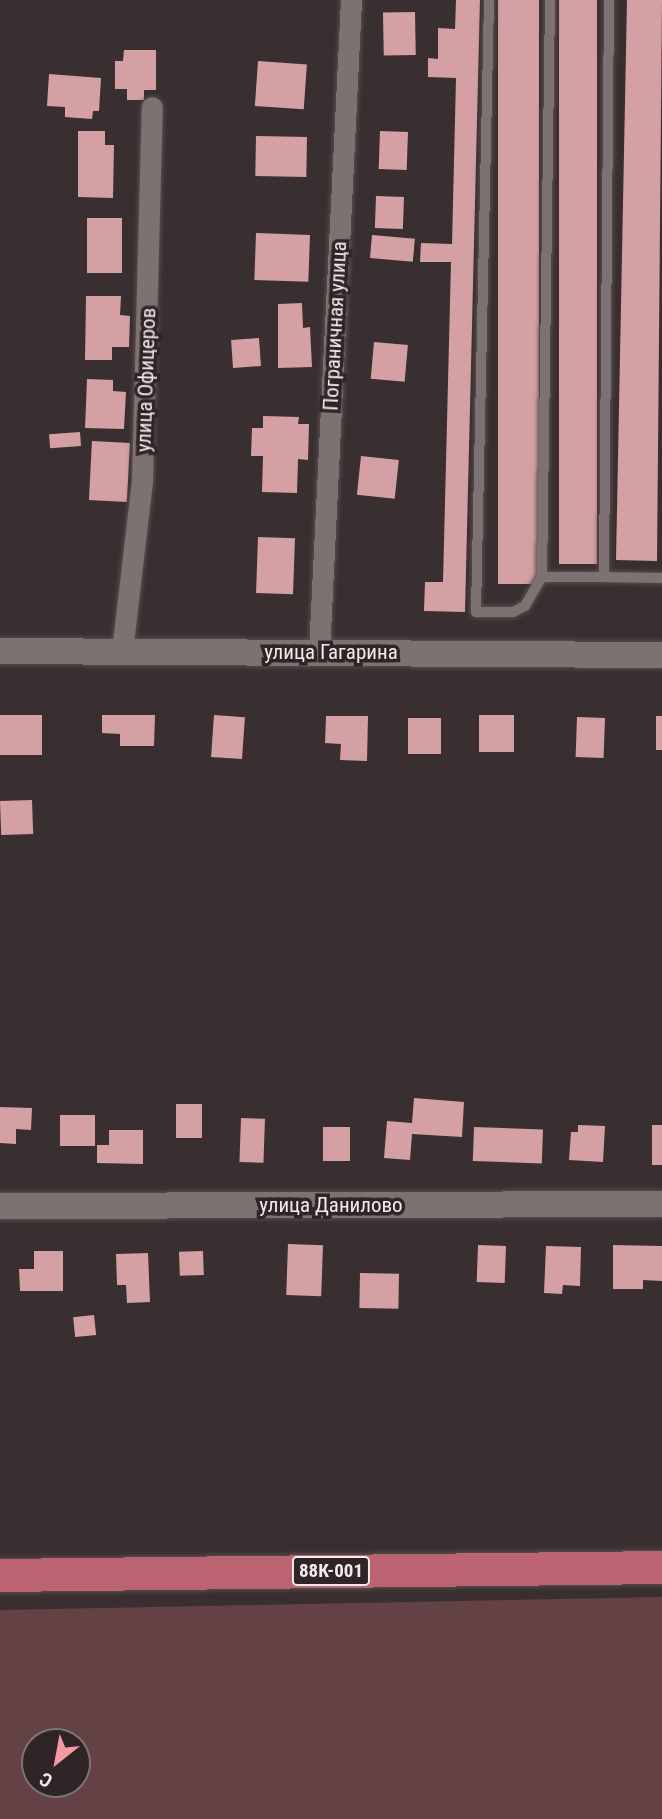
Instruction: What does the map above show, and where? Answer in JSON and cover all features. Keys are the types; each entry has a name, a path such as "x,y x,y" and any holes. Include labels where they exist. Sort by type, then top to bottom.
{"main road":[{"name":"88К-001","path":"0,1574 662,1567"}],"street":[{"name":"Пограничная улица","path":"319,652 351,0"},
{"name":"улица Офицеров","path":"122,651 142,480 152,107"},
{"name":"улица Гагарина","path":"0,651 662,654"},
{"name":"улица Данилово","path":"0,1206 662,1203"}],"lane":[{"path":"489,0 476,612 513,612 525,606 542,577 550,0"},
{"path":"604,577 609,0"},
{"path":"542,577 662,578"}],"shaded area":[{"path":"662,1597 662,1819 0,1819 0,1610"}],"building":[{"path":"456,0 480,0 465,612 424,611 425,582 443,582 451,262 420,262 421,243 452,244 456,78 428,77 428,58 438,59 438,28 455,29"},
{"path":"498,0 539,0 539,584 498,584"},
{"path":"559,0 597,0 597,564 559,564"},
{"path":"627,0 662,0 657,561 616,560"},
{"path":"415,12 416,55 384,56 383,13"},
{"path":"124,50 156,50 156,90 144,90 144,100 127,100 127,89 115,89 115,61 123,61"},
{"path":"258,61 307,64 304,109 255,106"},
{"path":"49,74 101,78 99,111 93,111 92,119 65,117 65,107 47,106"},
{"path":"78,131 105,131 105,145 114,145 113,198 78,197"},
{"path":"380,131 408,132 407,170 379,169"},
{"path":"256,136 307,137 306,177 255,176"},
{"path":"376,196 404,197 403,229 375,228"},
{"path":"87,218 122,218 122,273 87,273"},
{"path":"256,233 310,235 308,282 254,280"},
{"path":"372,235 415,239 413,262 370,258"},
{"path":"86,296 121,296 120,315 130,316 129,347 112,347 112,360 85,360"},
{"path":"302,303 303,328 310,327 312,367 278,368 278,304"},
{"path":"259,338 261,366 233,368 231,340"},
{"path":"374,342 408,345 405,382 371,379"},
{"path":"87,379 113,380 113,391 126,392 124,429 85,428"},
{"path":"263,416 299,417 298,424 309,424 308,460 298,459 297,493 262,492 263,456 251,456 252,428 263,428"},
{"path":"80,432 81,446 50,448 49,434"},
{"path":"92,441 130,443 127,502 89,500"},
{"path":"361,456 399,460 395,499 357,495"},
{"path":"258,537 295,538 293,594 256,593"},
{"path":"0,715 42,715 42,755 0,755"},
{"path":"102,715 155,715 154,746 120,746 120,734 102,733"},
{"path":"214,715 245,717 242,759 211,757"},
{"path":"479,715 514,715 514,752 479,752"},
{"path":"326,716 368,716 367,761 340,760 341,744 325,743"},
{"path":"656,716 662,716 662,750 656,750"},
{"path":"577,717 605,718 604,758 576,757"},
{"path":"408,718 441,718 441,754 408,754"},
{"path":"32,800 33,834 1,835 0,801"},
{"path":"414,1098 464,1102 462,1137 412,1134 410,1160 384,1158 387,1121 412,1123"},
{"path":"176,1104 202,1104 202,1138 176,1138"},
{"path":"0,1107 32,1108 31,1130 16,1129 16,1144 0,1143"},
{"path":"60,1115 95,1115 95,1146 60,1146"},
{"path":"241,1118 265,1119 263,1163 239,1162"},
{"path":"578,1125 605,1126 603,1162 569,1160 571,1132 578,1132"},
{"path":"652,1125 662,1125 662,1165 652,1165"},
{"path":"323,1127 350,1127 350,1161 323,1161"},
{"path":"474,1127 543,1129 542,1163 473,1161"},
{"path":"109,1130 143,1130 143,1164 97,1163 97,1145 109,1145"},
{"path":"288,1244 323,1245 321,1296 286,1295"},
{"path":"478,1245 506,1246 505,1283 477,1282"},
{"path":"613,1245 662,1246 662,1281 643,1280 643,1289 613,1289"},
{"path":"546,1246 581,1247 580,1286 563,1285 562,1294 544,1293"},
{"path":"34,1251 63,1251 63,1291 20,1291 19,1269 34,1269"},
{"path":"203,1251 204,1275 180,1276 179,1252"},
{"path":"148,1253 150,1302 127,1303 126,1285 117,1285 116,1254"},
{"path":"360,1273 399,1274 398,1309 359,1308"},
{"path":"94,1315 96,1335 75,1337 73,1317"}]}
